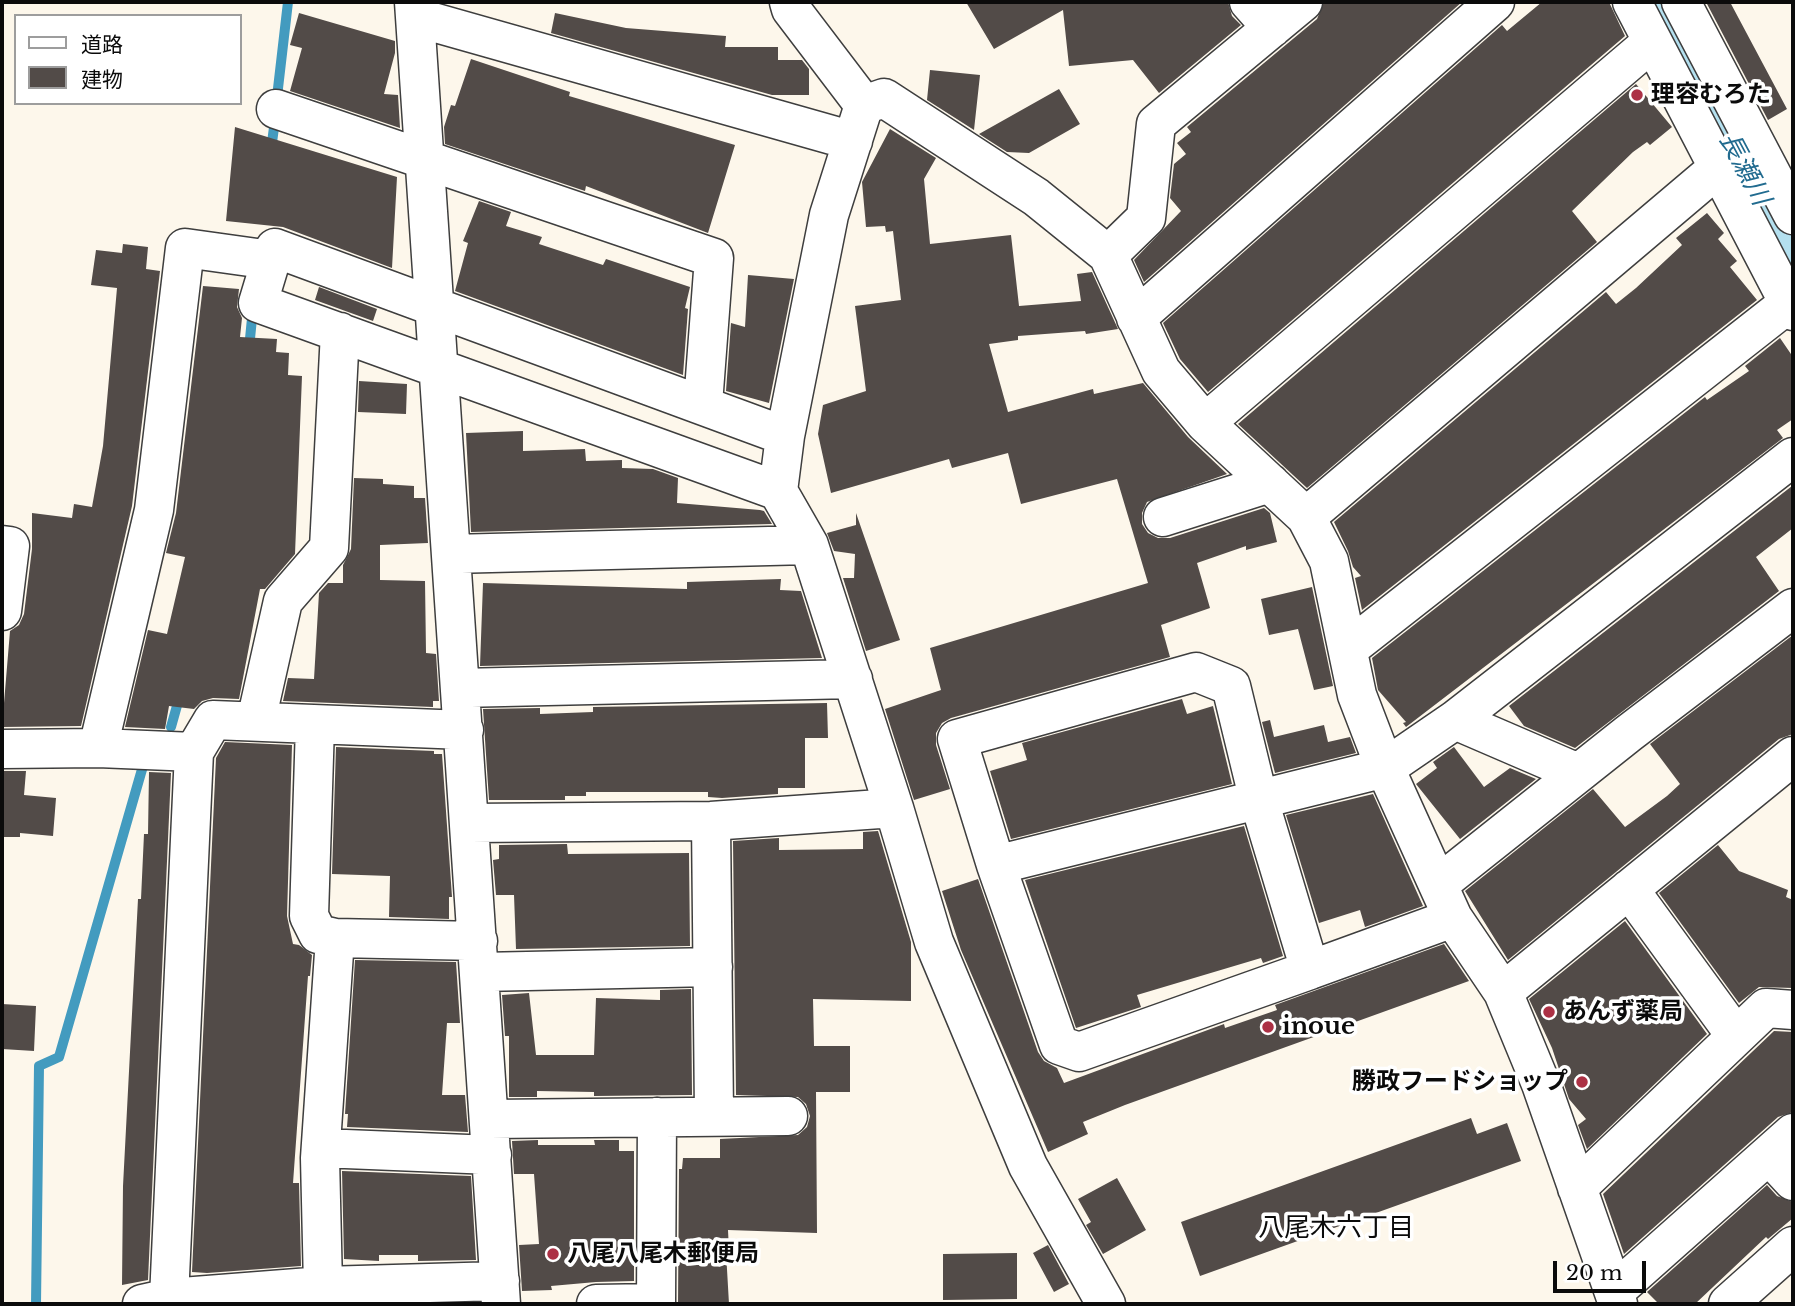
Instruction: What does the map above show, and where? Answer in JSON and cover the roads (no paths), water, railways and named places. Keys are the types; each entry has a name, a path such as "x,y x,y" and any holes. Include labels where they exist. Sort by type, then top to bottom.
{"street":[{"path":"789,2 791,9 864,105"},
{"path":"1108,255 1146,218 1156,124 1261,15 1303,2"},
{"path":"1136,318 1495,2"},
{"path":"1348,649 1791,307 1632,2"},
{"path":"1681,2 1793,215"},
{"path":"464,730 213,720 194,752 156,1301 323,1286 500,1293 480,957 415,9 853,141"},
{"path":"1205,423 1652,42"},
{"path":"864,105 884,98 1036,197 1108,255 1161,371 1205,423 1306,517 1329,561 1357,695 1385,768 1446,901 1503,992 1541,1084 1616,1298 1785,1156"},
{"path":"864,105 829,215 785,436 778,491 809,545 934,942 1028,1166 1106,1304"},
{"path":"276,109 714,258 703,404"},
{"path":"1306,517 1718,168"},
{"path":"98,748 154,510 185,248 271,260"},
{"path":"778,491 258,303 275,248 785,436"},
{"path":"257,721 283,601 329,548 340,332"},
{"path":"598,426 617,373"},
{"path":"996,865 1258,797 1385,768 1455,720 1793,457"},
{"path":"1163,517 1270,483"},
{"path":"2,545 10,546 2,611"},
{"path":"451,554 809,545"},
{"path":"1310,970 1258,797 1231,686 1196,672 957,739 996,865 1059,1045 1079,1052 1310,970 1446,901 1578,773 1793,608"},
{"path":"460,688 853,679"},
{"path":"1455,720 1578,773"},
{"path":"315,725 309,916 318,934 480,957 713,967"},
{"path":"2,749 98,748 194,752"},
{"path":"1503,992 1793,756"},
{"path":"471,823 711,821 894,808"},
{"path":"711,821 714,1115"},
{"path":"1629,889 1736,1036"},
{"path":"323,1286 321,1149 335,938"},
{"path":"1577,1188 1766,1008 1793,1010"},
{"path":"321,1149 491,1137 657,1117 788,1116"},
{"path":"596,1304 656,1304 657,1117"},
{"path":"1728,1304 1793,1246"}],"waterway":[{"path":"277,97 288,2"},
{"name":"長瀬川","path":"1656,2 1793,262"},
{"path":"271,150 275,120"},
{"path":"249,349 253,308"},
{"path":"171,727 180,695"},
{"path":"36,1304 39,1066 59,1057 145,759"}],"place":[{"name":"理容むろた","path":"1637,95"},
{"name":"あんず薬局","path":"1549,1012"},
{"name":"inoue","path":"1268,1027"},
{"name":"勝政フードショップ","path":"1582,1082"},
{"name":"八尾八尾木郵便局","path":"553,1254"}],"district":[{"name":"八尾木六丁目","path":"1336,1229"}]}
